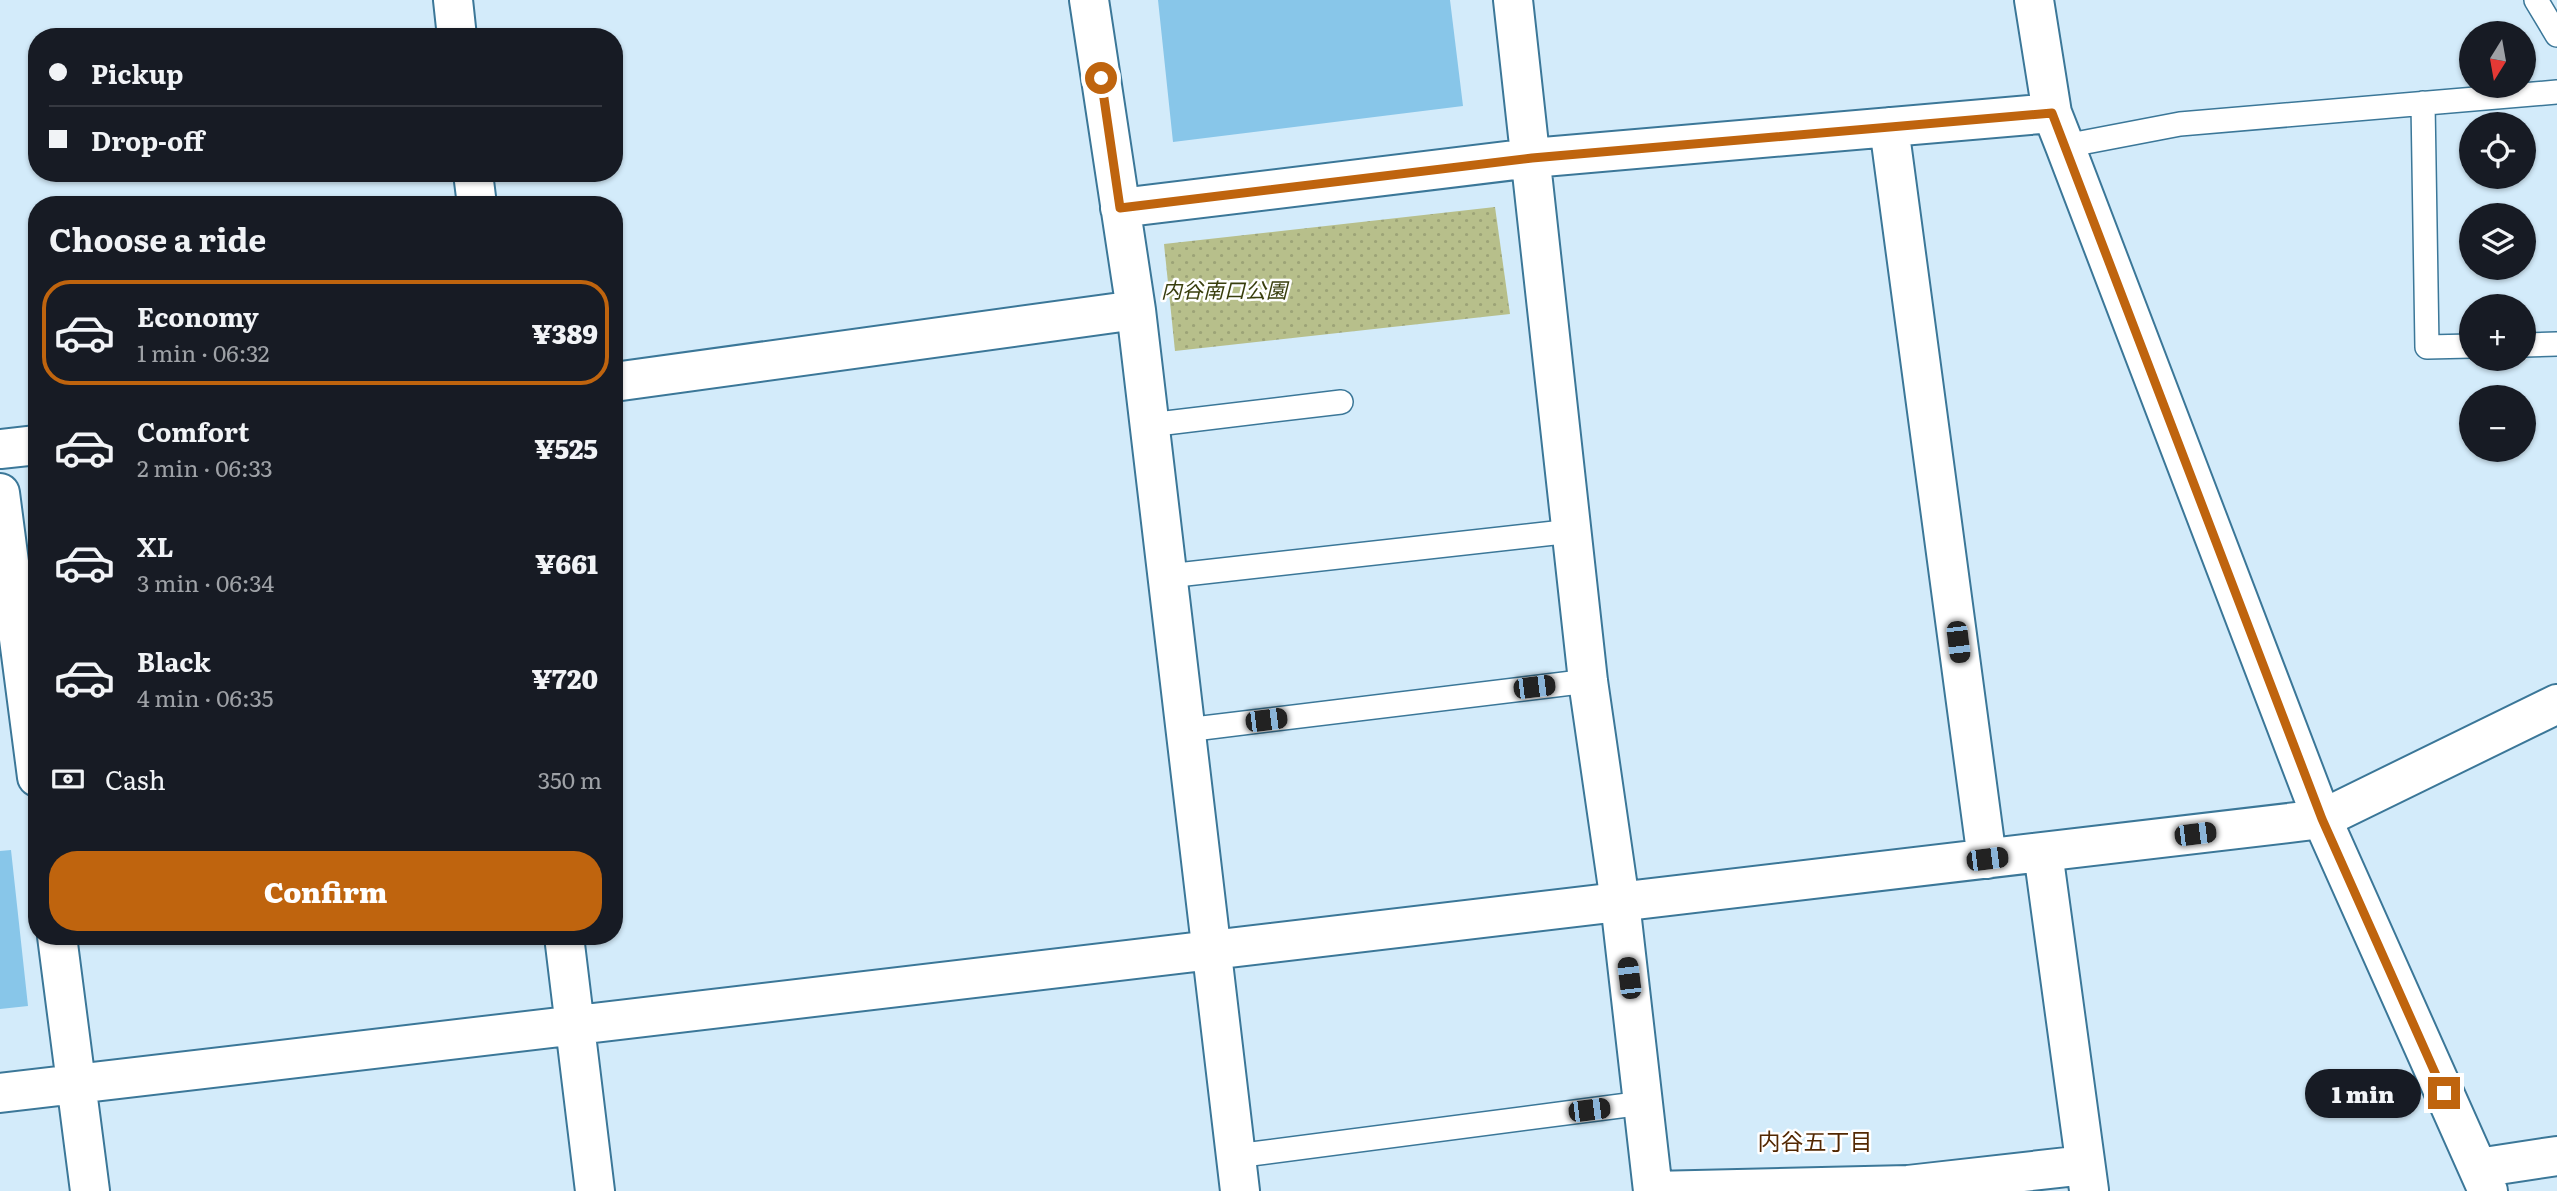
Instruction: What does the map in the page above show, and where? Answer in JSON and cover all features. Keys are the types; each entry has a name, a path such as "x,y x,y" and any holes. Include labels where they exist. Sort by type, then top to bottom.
{"street":[{"path":"453,0 456,28"},
{"path":"1089,0 1136,310 1238,1174"},
{"path":"1513,0 1588,681 1620,902 1653,1191 2087,1178 2043,852"},
{"path":"2034,0 2059,130 2322,819 2483,1180 2557,1156"},
{"path":"1120,208 1532,158 1889,127 2059,130"},
{"path":"1889,127 1987,859"},
{"path":"623,381 1136,310"},
{"path":"0,449 28,446"},
{"path":"0,493 3,540 25,596 28,641"},
{"path":"0,1093 2322,819 2557,704"},
{"path":"58,945 90,1191"},
{"path":"565,945 594,1191"}],"lane":[{"path":"2536,0 2557,35"},
{"path":"2059,130 2180,124 2557,92"},
{"path":"2423,103 2427,347 2459,346"},
{"path":"2536,345 2557,344"},
{"path":"1149,425 1341,402"},
{"path":"1168,576 1572,531"},
{"path":"1186,730 1588,681"},
{"path":"1238,1174 1643,1103"}],"green space":[{"name":"内谷南口公園","path":"1495,207 1510,314 1175,351 1164,244"}],"building":[{"path":"1158,0 1450,0 1463,106 1173,142"},
{"path":"11,850 28,1006 0,1009 0,851"}],"district":[{"name":"内谷五丁目","path":"1815,1142"}],"route":[{"path":"1101,78 1120,208 1532,158 2052,113 2322,819 2444,1093"}]}
